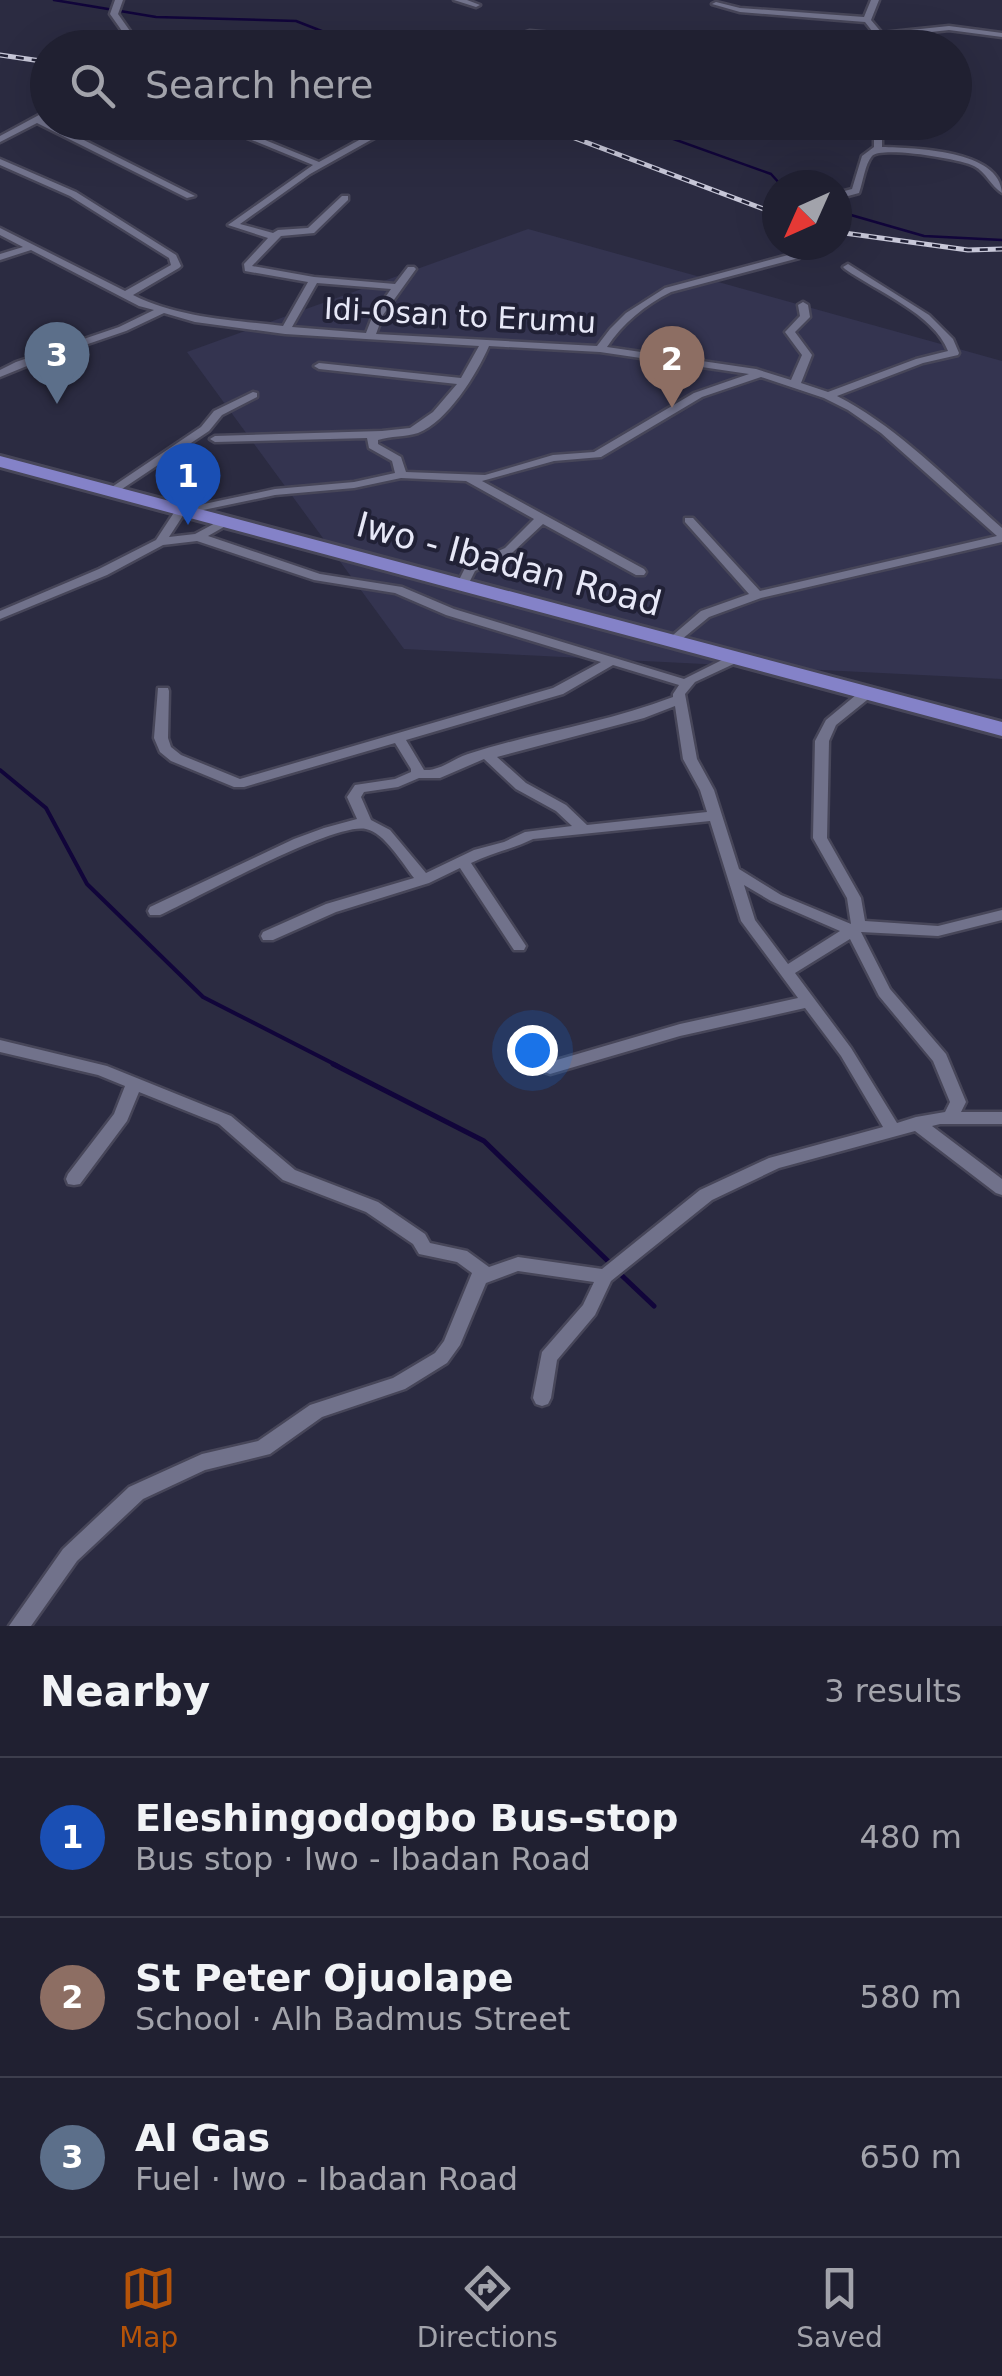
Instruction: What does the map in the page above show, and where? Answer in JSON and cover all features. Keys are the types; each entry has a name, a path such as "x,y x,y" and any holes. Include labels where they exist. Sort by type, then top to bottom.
{"main road":[{"name":"Iwo - Ibadan Road","path":"0,462 1002,729"}],"street":[{"path":"458,0 476,5"},
{"path":"874,30 867,20 875,0"},
{"path":"716,4 740,10 867,20"},
{"path":"116,6 129,30"},
{"path":"930,30 964,30"},
{"path":"972,31 1002,35"},
{"path":"0,139 30,123"},
{"path":"85,140 190,196"},
{"path":"257,140 320,165"},
{"path":"273,236 232,225 320,165 366,140"},
{"path":"877,140 877,149"},
{"path":"852,193 866,156 877,149 909,150 976,164 1002,190"},
{"path":"0,162 73,194 173,258 176,266 126,295"},
{"path":"345,198 310,231 273,236 248,269 397,288"},
{"name":"Idi-Osan to Erumu","path":"0,230 126,295 162,310 212,322 285,331 600,349 720,364 795,384 828,396 886,431 1002,536"},
{"path":"0,257 32,247"},
{"path":"600,349 650,298 784,260"},
{"path":"828,396 920,361 954,353 952,340 936,325 848,268"},
{"path":"370,336 411,269"},
{"path":"285,331 314,280"},
{"path":"795,384 807,355 790,332 805,317 803,305"},
{"path":"0,374 46,352 110,335 162,310"},
{"path":"215,439 380,434 421,428 450,400 477,363 486,342"},
{"path":"318,366 462,381"},
{"path":"160,542 183,510 276,492 354,485 402,475 471,480 553,458 606,452 698,395 760,374"},
{"path":"112,491 205,430 218,413 252,395"},
{"path":"380,434 371,444 397,459 402,475"},
{"path":"471,480 640,572"},
{"path":"462,586 470,568 509,550 540,520"},
{"path":"689,520 758,595"},
{"path":"0,615 103,572 160,542 198,537 225,522"},
{"path":"672,641 705,614 758,595 1002,536"},
{"path":"198,537 318,577 398,590 450,612 685,683"},
{"path":"736,658 685,683 678,700 690,759 716,816 748,921 899,1126 1002,1188"},
{"path":"162,690 161,738 165,749 233,784 399,740 558,690 614,660"},
{"path":"867,693 831,723 822,741 820,838 854,898 856,928 884,992 940,1058 954,1110"},
{"path":"365,822 355,792 416,774 435,775 490,752 639,716 678,700"},
{"path":"399,740 418,769 416,774"},
{"path":"490,752 498,767 521,786 561,808 583,829"},
{"path":"268,936 331,908 424,880 530,835 716,816"},
{"path":"154,911 346,824 365,822 376,826 424,880"},
{"path":"463,862 520,946"},
{"path":"732,872 776,898 856,928 938,931 1002,915"},
{"path":"784,973 856,928"},
{"path":"550,1068 680,1030 806,1002"},
{"path":"0,1046 101,1070 225,1120 289,1175 372,1207 409,1232 425,1249 461,1256 482,1272 451,1345 441,1358 400,1384 316,1411 263,1448 202,1462 136,1493 70,1555 19,1626"},
{"path":"74,1179 122,1117 134,1083"},
{"path":"542,1398 548,1357 590,1310 604,1276 706,1195 774,1163 954,1110 975,1118 1002,1118"},
{"path":"479,1278 518,1264 604,1276"}],"shaded area":[{"path":"528,229 1002,361 1002,679 404,649 187,352"}],"waterway":[{"path":"54,0 156,17 296,21 319,30"},
{"path":"676,140 762,171"},
{"path":"852,215 924,236 1002,240"},
{"path":"0,770 46,808 87,884 203,997 338,1066"},
{"path":"333,1064 484,1141 611,1264"},
{"path":"617,1271 654,1306"}],"railway":[{"path":"0,55 30,59"},
{"path":"580,140 762,208"},
{"path":"852,234 968,250 1002,249"}],"place":[{"name":"Al Gas","path":"57,404"},
{"name":"St Peter Ojuolape","path":"672,408"},
{"name":"Eleshingodogbo Bus-stop","path":"188,525"}]}
